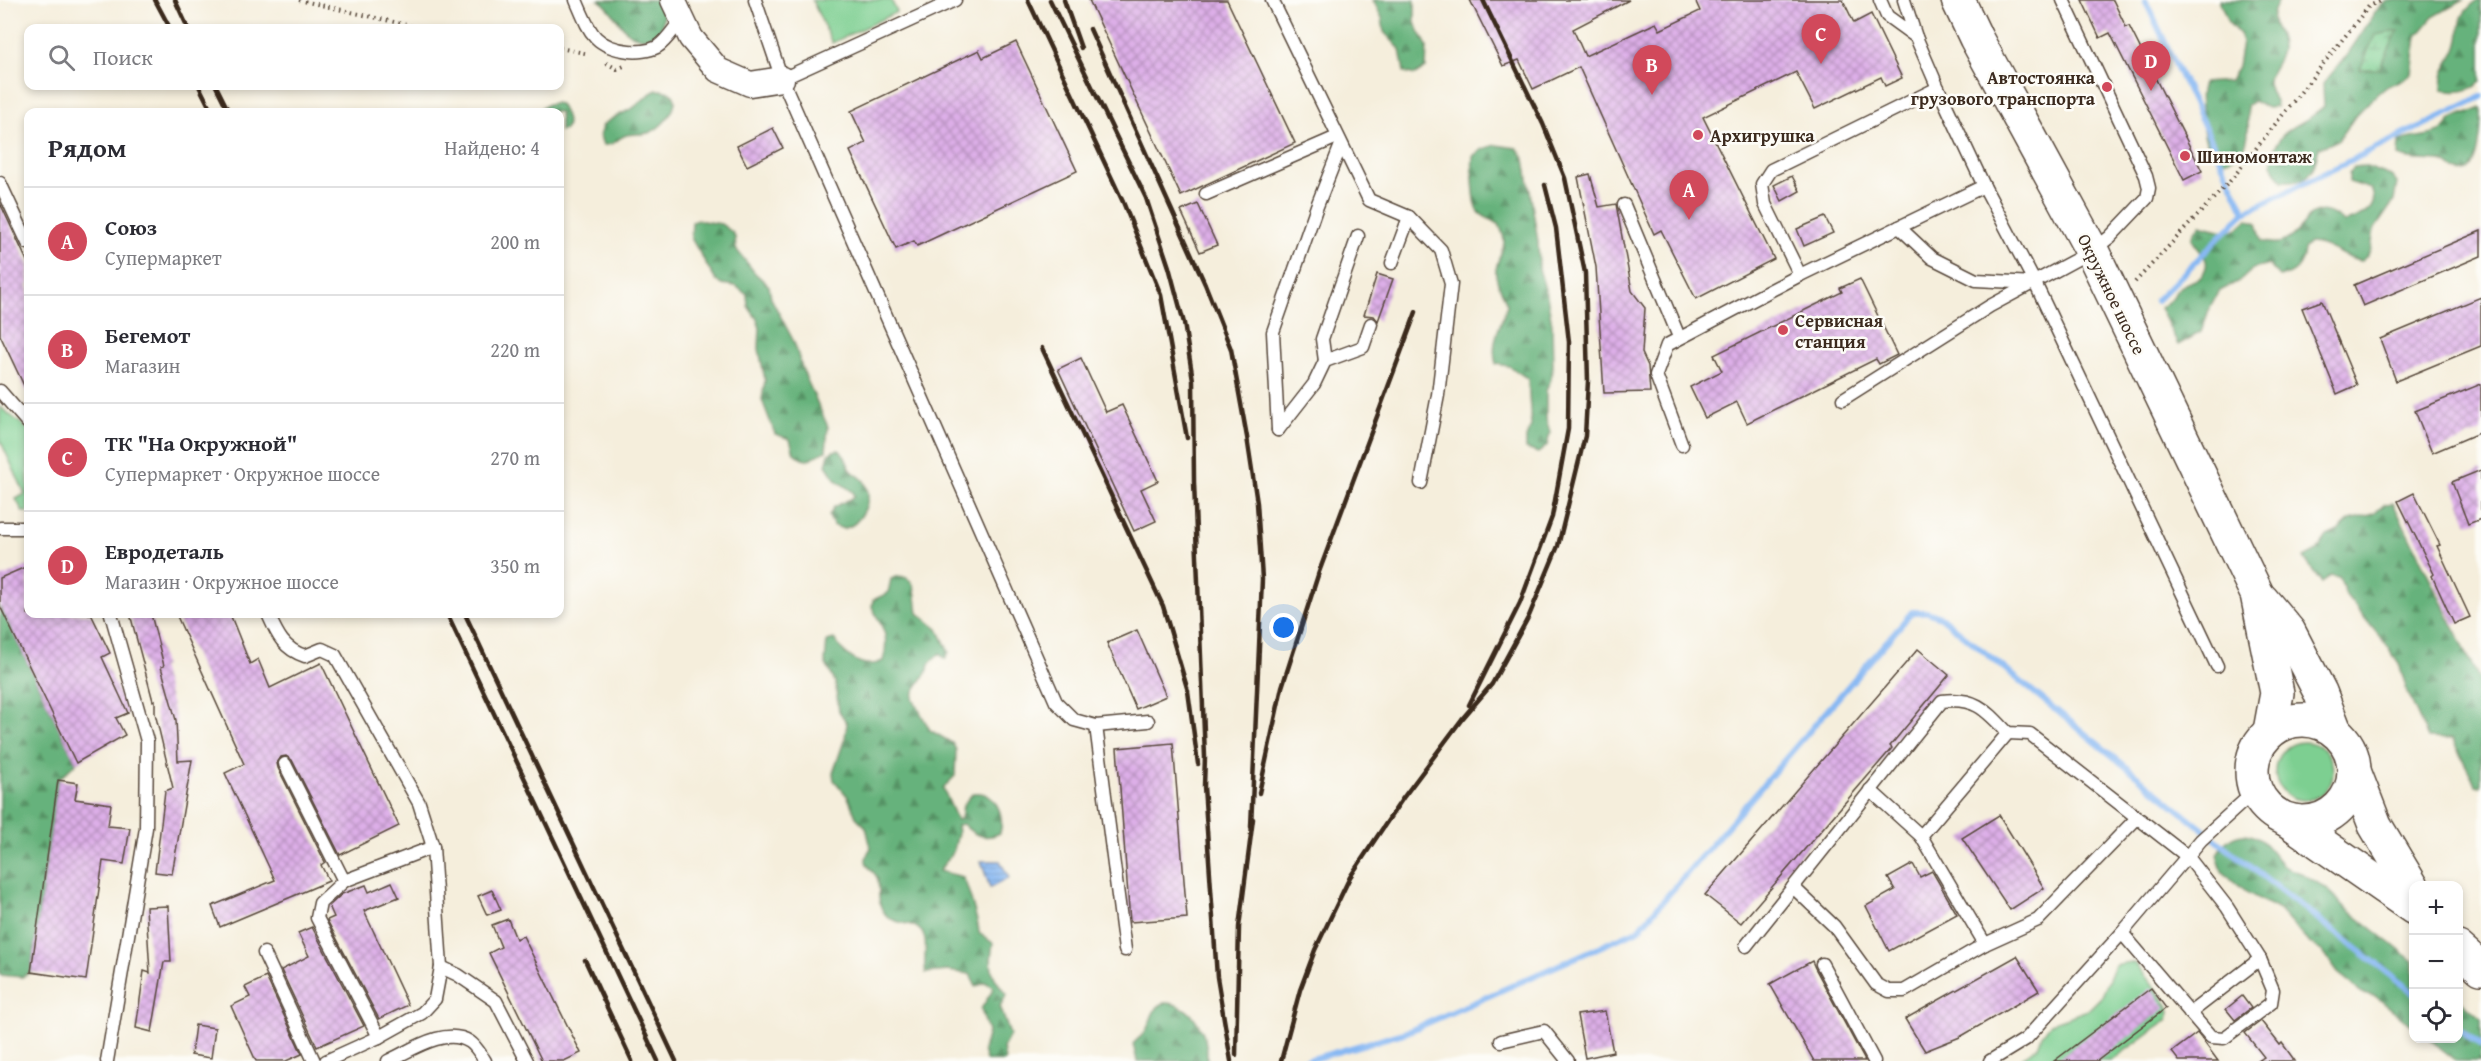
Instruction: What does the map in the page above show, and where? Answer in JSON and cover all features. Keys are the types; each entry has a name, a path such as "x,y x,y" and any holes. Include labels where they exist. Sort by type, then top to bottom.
{"main road":[{"name":"Окружное шоссе","path":"1958,0 1976,38 2092,250 2257,594 2289,632 2320,692 2335,732"},
{"name":"Окружное шоссе","path":"2257,594 2277,693 2270,731"},
{"path":"2409,882 2375,825 2354,771 2349,750 2335,732 2314,721 2303,719 2291,721 2270,731 2257,748 2252,769 2256,790 2268,808 2409,905"},
{"path":"2287,820 2308,823 2330,817 2351,792 2354,771"}],"street":[{"path":"678,10 691,38 718,70 750,84 782,79"}],"lane":[{"path":"576,0 588,29 600,43 616,49 637,51 658,46 678,10"},
{"path":"755,0 782,79 1056,702 1074,720 1096,726 1148,721"},
{"path":"782,79 955,0"},
{"path":"1272,0 1368,200 1409,217 1441,250 1451,284 1438,395 1421,483"},
{"path":"1880,0 1887,16 1916,38"},
{"path":"1904,0 1916,38 1984,186 2035,283 2217,666"},
{"path":"1844,399 1990,306 2092,250 2110,237 2147,198 2149,188 2146,177 2063,0"},
{"path":"1800,275 1765,204 1762,184 1771,170 1938,88"},
{"path":"1206,194 1339,141"},
{"path":"1339,141 1273,332 1278,430 1314,384 1325,361 1322,339 1358,236"},
{"path":"0,183 24,234"},
{"path":"1682,445 1656,375 1660,358 1667,345 1800,275 1984,186"},
{"path":"1624,205 1679,337"},
{"path":"1392,263 1409,217"},
{"path":"1899,227 1932,258 1976,280 2035,283"},
{"path":"1325,361 1363,347 1371,324"},
{"path":"0,391 24,418"},
{"path":"0,528 24,528"},
{"path":"107,1061 146,828 147,784 147,741 112,618"},
{"path":"270,618 281,642 293,652 305,656 322,649 335,655 419,803 433,847 441,967 435,999 422,1013 379,1037 326,1061"},
{"path":"1746,945 1942,701 1958,699 1981,706 2008,733 2030,734 2188,857 2227,907 2260,959 2273,990 2271,1003 2224,1038 2211,1037 2122,933"},
{"path":"1096,726 1125,950"},
{"path":"1921,836 2008,733"},
{"path":"285,764 344,881"},
{"path":"1870,790 1921,836 1985,944"},
{"path":"1990,1061 2026,1038 2122,933 2201,840 2256,790"},
{"path":"1793,887 1834,926 1876,984 1889,991 1904,991 1985,944 2038,920 2137,818"},
{"path":"379,1037 317,918 320,903 344,881 433,847"},
{"path":"264,953 314,1061"},
{"path":"2190,1013 2260,959"},
{"path":"1822,964 1874,1061"},
{"path":"441,967 459,975 496,1001 527,1061"},
{"path":"1501,1041 1544,1031 1568,1061"},
{"path":"388,1061 437,1038 456,1038 471,1042 485,1061"}],"path":[{"path":"298,0 403,24"},
{"path":"2119,309 2138,277 2230,180 2369,6 2383,0"}],"green space":[{"path":"599,0 657,0 664,15 661,32 648,37 631,34"},
{"path":"812,0 891,0 897,12 832,43"},
{"path":"1373,0 1415,0 1415,23 1427,46 1426,68 1415,75 1404,72 1400,49 1384,32 1382,18"},
{"path":"2219,0 2279,0 2273,21 2281,41 2279,57 2268,80 2276,107 2268,108 2254,101 2247,105 2248,131 2245,147 2233,158 2224,161 2207,143 2200,100 2203,83 2230,81 2238,66 2242,41 2228,22"},
{"path":"2388,0 2463,0 2433,17 2417,36 2412,74 2383,89 2355,116 2340,138 2319,147 2310,174 2300,180 2282,181 2272,165 2273,152 2277,143 2282,135 2324,107 2323,84 2347,55 2381,4"},
{"path":"2481,0 2481,82 2463,91 2442,90 2444,72 2456,50 2462,18 2470,6"},
{"path":"2398,31 2379,69 2360,69 2375,35"},
{"path":"657,90 667,91 673,95 675,101 674,108 664,122 651,132 627,135 612,144 603,145 600,136 602,126 612,118 635,107"},
{"path":"548,104 560,104 562,108 542,108"},
{"path":"2481,108 2476,159 2466,172 2459,172 2444,162 2398,156 2399,141 2440,132 2454,118"},
{"path":"564,111 567,120 564,130"},
{"path":"1496,145 1517,148 1525,159 1538,242 1539,269 1552,324 1553,366 1546,391 1546,419 1550,432 1547,446 1538,453 1526,449 1526,438 1531,426 1528,379 1509,366 1496,364 1495,341 1507,305 1496,274 1504,239 1499,224 1483,216 1477,208 1474,194 1473,156 1483,149"},
{"path":"2364,166 2391,176 2397,183 2394,201 2374,230 2371,249 2367,256 2361,261 2354,260 2323,246 2310,243 2304,249 2298,268 2286,276 2280,277 2269,265 2253,269 2241,280 2218,292 2201,332 2178,345 2160,308 2173,298 2180,288 2199,277 2206,267 2206,259 2192,238 2201,225 2227,231 2237,228 2248,219 2257,223 2262,241 2275,243 2285,241 2319,211 2334,215 2344,222 2350,220 2363,215 2373,202 2371,189 2349,182 2349,174 2354,167"},
{"path":"697,220 721,224 732,232 736,249 769,286 771,298 794,342 803,371 828,427 826,451 807,460 802,459 794,453 790,439 775,434 762,400 765,380 759,349 760,328 757,319 748,306 747,295 736,286 716,281 691,238 692,222"},
{"path":"0,407 24,426 24,492 0,440"},
{"path":"839,450 851,470 864,481 868,497 860,517 855,523 843,529 833,525 829,516 834,507 854,497 853,492 836,480 826,465 829,454"},
{"path":"24,495 24,512 23,512 16,499"},
{"path":"2393,503 2481,683 2481,786 2476,785 2452,739 2428,738 2407,691 2400,666 2389,648 2346,595 2339,577 2330,575 2322,583 2304,558 2317,551 2327,536 2338,531 2350,520 2374,514 2385,504"},
{"path":"898,576 905,577 913,584 918,613 938,629 949,652 945,659 940,653 929,664 928,670 914,691 913,699 930,730 952,743 956,750 955,776 943,788 957,820 961,819 963,805 973,793 981,793 993,799 1001,818 1000,833 989,836 980,836 963,824 957,825 958,833 954,850 939,871 963,877 979,933 993,943 992,971 997,982 1007,994 1000,1006 1010,1035 1003,1048 1005,1061 986,1061 983,1050 988,1032 981,1009 994,988 985,982 976,987 970,974 948,971 926,973 924,935 918,928 890,919 884,912 880,903 878,880 866,861 871,848 866,827 856,817 848,797 834,780 833,773 845,738 847,723 839,711 835,682 825,662 827,641 834,639 843,651 862,663 876,664 883,661 885,638 872,607 873,600 888,593 891,579"},
{"path":"0,606 76,763 58,780 31,972 22,977 0,975"},
{"path":"2298,742 2310,742 2320,746 2329,755 2333,777 2325,792 2310,800 2298,800 2288,796 2279,787 2275,777 2275,765 2279,755 2288,746"},
{"path":"2240,834 2258,838 2286,868 2303,874 2325,888 2341,904 2409,958 2409,1023 2375,996 2361,994 2338,973 2323,952 2308,942 2279,910 2246,892 2222,871 2217,854 2225,843"},
{"path":"2130,962 2136,964 2168,1005 2170,1011 2168,1019 2111,1061 2017,1061 2038,1046 2042,1035 2051,1023 2088,1010 2102,996 2115,965"},
{"path":"2463,1002 2481,1018 2481,1061 2457,1061 2434,1043 2463,1043"},
{"path":"1164,1003 1183,1008 1197,1022 1205,1041 1207,1061 1137,1061 1133,1044 1147,1029 1156,1009"}],"water":[{"path":"981,861 1000,861 1009,878 990,888"}],"building":[{"path":"1089,0 1227,0 1295,143 1181,196"},
{"path":"1470,0 1629,0 1573,29 1585,56 1656,23 1660,30 1700,11 1695,0 1843,0 1854,23 1871,14 1902,78 1885,86 1881,77 1815,109 1796,72 1703,117 1774,259 1696,299 1661,230 1654,234 1579,67 1533,89 1519,60 1503,66"},
{"path":"2082,0 2113,0 2126,27 2129,26 2202,171 2184,180 2110,33 2100,38"},
{"path":"1016,42 1077,171 917,246 914,241 896,249 850,151 866,143 851,111 979,50 983,58"},
{"path":"773,128 783,148 747,166 737,146"},
{"path":"1590,174 1599,207 1616,204 1632,291 1645,308 1642,353 1648,366 1650,392 1604,393 1596,267 1578,177"},
{"path":"1792,176 1800,191 1782,201 1774,185"},
{"path":"0,203 24,254 24,386 0,335"},
{"path":"1198,204 1217,245 1200,252 1181,211"},
{"path":"1825,217 1833,233 1804,246 1797,229"},
{"path":"2481,231 2481,256 2363,306 2354,285"},
{"path":"1377,274 1393,279 1378,321 1374,316 1364,315"},
{"path":"1860,279 1897,355 1879,364 1876,359 1747,423 1737,402 1705,418 1690,387 1722,371 1714,355 1842,292 1840,288"},
{"path":"2481,297 2481,346 2396,381 2380,339"},
{"path":"2322,301 2357,385 2337,394 2302,308"},
{"path":"1081,358 1106,412 1122,405 1158,481 1141,489 1156,521 1134,531 1058,369"},
{"path":"2481,384 2481,432 2432,453 2415,411"},
{"path":"2481,470 2481,519 2468,524 2452,482"},
{"path":"2414,493 2440,545 2437,546 2470,617 2454,624 2432,576 2434,574 2398,501"},
{"path":"24,568 24,618 93,618 110,653 102,657 128,713 116,718 125,735 76,763 0,606 0,578"},
{"path":"131,618 152,618 164,666 161,667 176,720 178,761 192,760 172,874 155,872 165,791 173,788 155,713 155,700 153,701"},
{"path":"178,618 232,618 250,664 258,659 270,688 321,663 399,826 340,855 292,760 286,756 281,757 277,763 278,768 325,862 321,865 329,881 220,927 212,906 275,880 225,773 244,764"},
{"path":"1137,630 1166,696 1136,709 1107,643"},
{"path":"1918,649 1949,675 1890,746 1892,748 1741,923 1705,895"},
{"path":"1173,743 1187,918 1130,922 1117,748"},
{"path":"58,780 78,783 75,799 111,804 108,826 130,828 124,864 103,861 86,980 31,972"},
{"path":"1999,815 2044,888 2010,910 1962,838"},
{"path":"1913,864 1920,877 1932,871 1957,914 1889,951 1866,906 1895,890 1888,878"},
{"path":"392,882 399,897 364,911 408,1005 379,1019 327,920 334,917 329,906 342,894 366,885 369,892"},
{"path":"492,890 501,910 487,915 478,896"},
{"path":"168,906 171,962 164,962 152,1032 136,1028 144,971 150,973 146,907"},
{"path":"508,919 516,939 523,936 581,1053 564,1061 542,1061 489,953 501,947 492,925"},
{"path":"312,927 364,1026 317,1047 281,970 309,956 298,933"},
{"path":"2017,956 2039,991 1960,1037 1925,1051 1905,1019"},
{"path":"1812,961 1865,1061 1814,1061 1770,984"},
{"path":"266,977 302,1054 286,1061 256,1061 231,1006 250,997 245,987"},
{"path":"2151,988 2166,1008 2097,1061 2054,1061"},
{"path":"2242,996 2251,1008 2235,1020 2226,1009"},
{"path":"1605,1011 1613,1052 1585,1058 1577,1015"},
{"path":"2261,1021 2295,1061 2258,1061 2264,1057 2245,1033"},
{"path":"195,1025 215,1028 211,1058 191,1055"},
{"path":"2197,1033 2218,1061 2179,1061 2172,1052"}],"waterway":[{"path":"2145,0 2245,212"},
{"path":"2156,301 2245,212 2481,97"},
{"path":"1305,1061 1407,1032 1638,930 1912,612 1927,612 1941,617 2220,843 2409,989"},
{"path":"2463,1032 2481,1045"}],"railway":[{"path":"155,0 168,24"},
{"path":"175,0 186,24"},
{"path":"1028,0 1123,202 1161,295 1187,438"},
{"path":"1050,0 1146,198 1169,267 1184,323 1193,380 1204,786 1217,977 1231,1061"},
{"path":"1064,0 1081,48"},
{"path":"1281,1061 1300,990 1315,950 1350,877 1403,798 1462,719 1492,684 1529,616 1558,546 1585,436 1588,381 1585,273 1565,178 1543,124 1483,0"},
{"path":"1090,29 1205,284 1231,349 1257,503 1262,579 1251,827"},
{"path":"201,90 210,108"},
{"path":"218,90 227,108"},
{"path":"1469,705 1520,603 1552,517 1568,429 1569,342 1556,228 1545,185"},
{"path":"1259,793 1282,687 1319,572 1416,312"},
{"path":"1042,348 1163,606 1188,691 1198,764"},
{"path":"449,618 658,1061"},
{"path":"467,618 676,1061"},
{"path":"1236,1055 1239,927 1253,819"},
{"path":"585,960 632,1061"}],"place":[{"name":"ТК \"На Окружной\"","path":"1821,64"},
{"name":"Автостоянка грузового транспорта","path":"2107,87"},
{"name":"Евродеталь","path":"2151,91"},
{"name":"Бегемот","path":"1652,95"},
{"name":"Архигрушка","path":"1698,135"},
{"name":"Шиномонтаж","path":"2185,156"},
{"name":"Союз","path":"1689,220"},
{"name":"Сервисная станция","path":"1783,330"}]}
